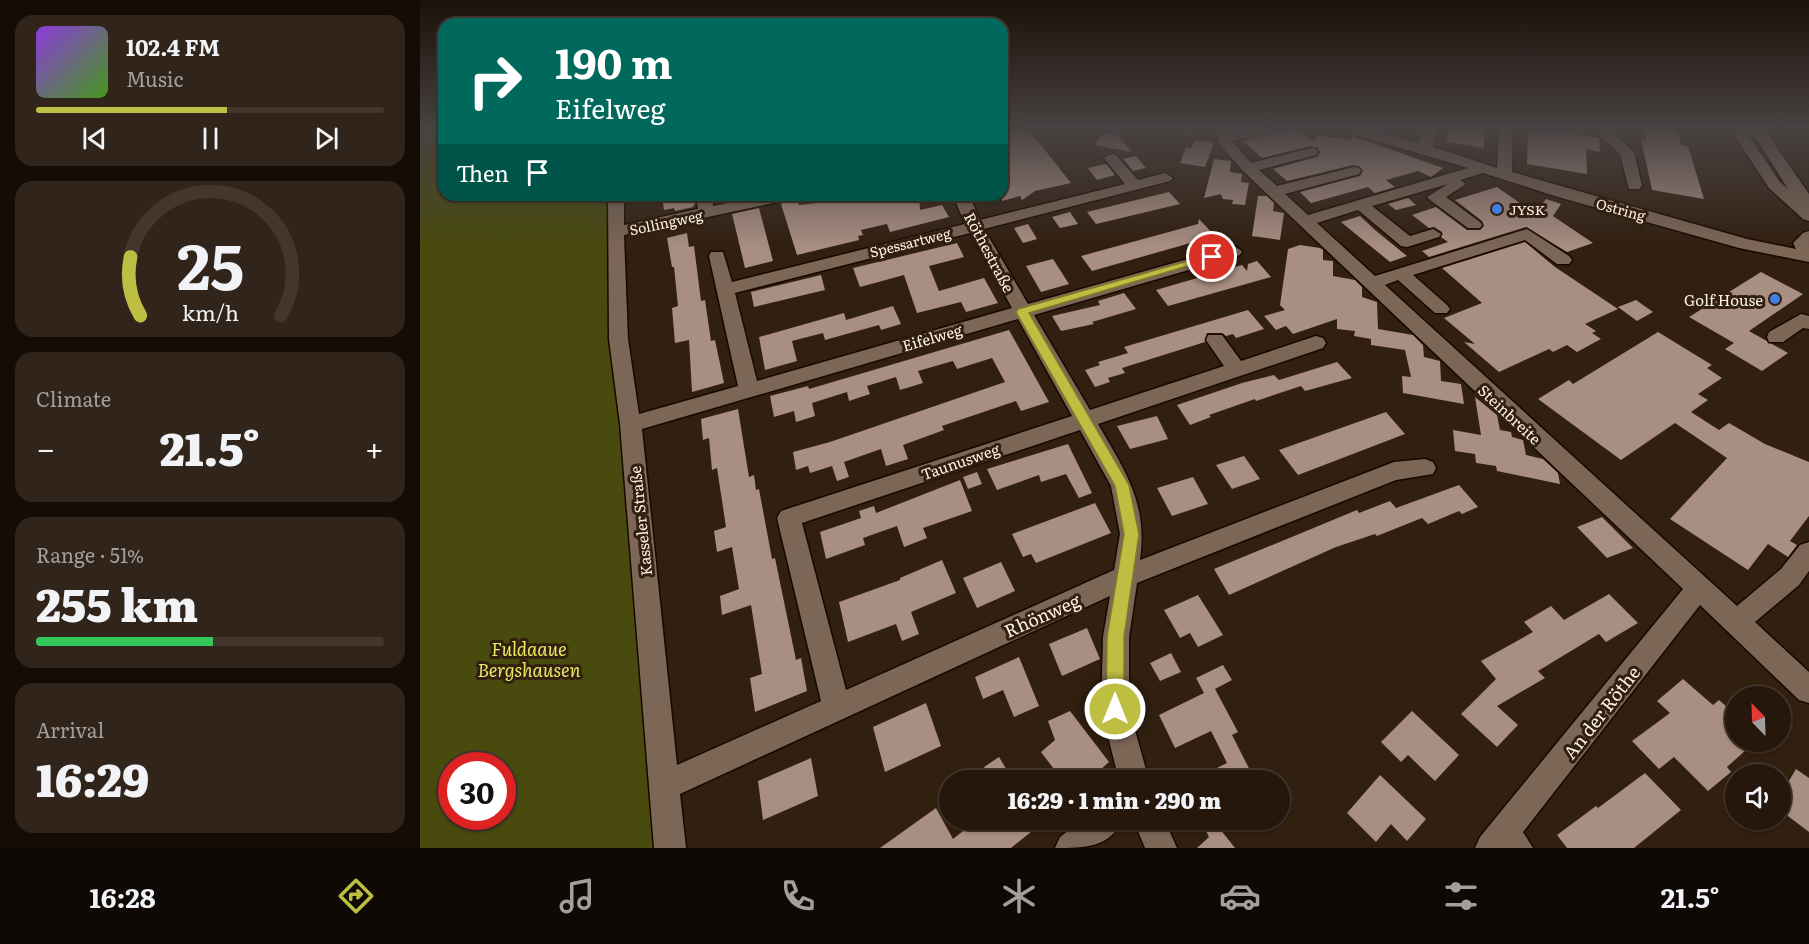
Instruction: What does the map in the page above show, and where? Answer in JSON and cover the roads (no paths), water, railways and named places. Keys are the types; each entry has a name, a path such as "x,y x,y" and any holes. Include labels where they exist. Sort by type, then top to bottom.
{"street":[{"path":"1122,170 1135,186"},
{"name":"Steinbreite","path":"1250,170 1809,690"},
{"path":"1305,221 1479,170"},
{"name":"Ostring","path":"1488,170 1563,194 1716,234 1744,244 1807,248"},
{"path":"1504,170 1504,175"},
{"path":"1631,170 1634,186"},
{"path":"1764,170 1774,185 1809,216"},
{"path":"1783,170 1794,187 1809,203"},
{"path":"1273,192 1354,171"},
{"path":"1460,175 1467,179 1435,197 1474,225"},
{"name":"Spessartweg","path":"724,290 1166,178"},
{"name":"Kasseler Straße","path":"616,201 615,232 622,382 631,424 670,848"},
{"path":"705,201 706,213"},
{"name":"Sollingweg","path":"615,232 760,201"},
{"name":"Röthestraße","path":"964,201 974,226 1082,419 1122,485 1132,534 1116,637 1115,709 1131,770"},
{"path":"1361,205 1407,242 1433,234"},
{"path":"1371,283 1527,234 1563,260"},
{"name":"Eifelweg","path":"631,424 1234,251"},
{"path":"717,256 748,390"},
{"path":"1401,274 1441,309"},
{"path":"1776,337 1801,320 1809,323"},
{"path":"1220,341 1241,367"},
{"name":"Taunusweg","path":"837,708 789,518 1316,343"},
{"name":"Rhönweg","path":"666,785 1127,576 1394,471 1425,468"},
{"path":"1736,623 1790,577 1809,552"},
{"name":"An der Röthe","path":"1504,844 1698,589"},
{"path":"1071,848 1093,830"},
{"path":"1153,830 1161,848"}],"place":[{"name":"JYSK","path":"1497,209"},
{"name":"Golf House","path":"1775,299"}],"park label":[{"name":"Fuldaaue Bergshausen","path":"529,658"}]}
